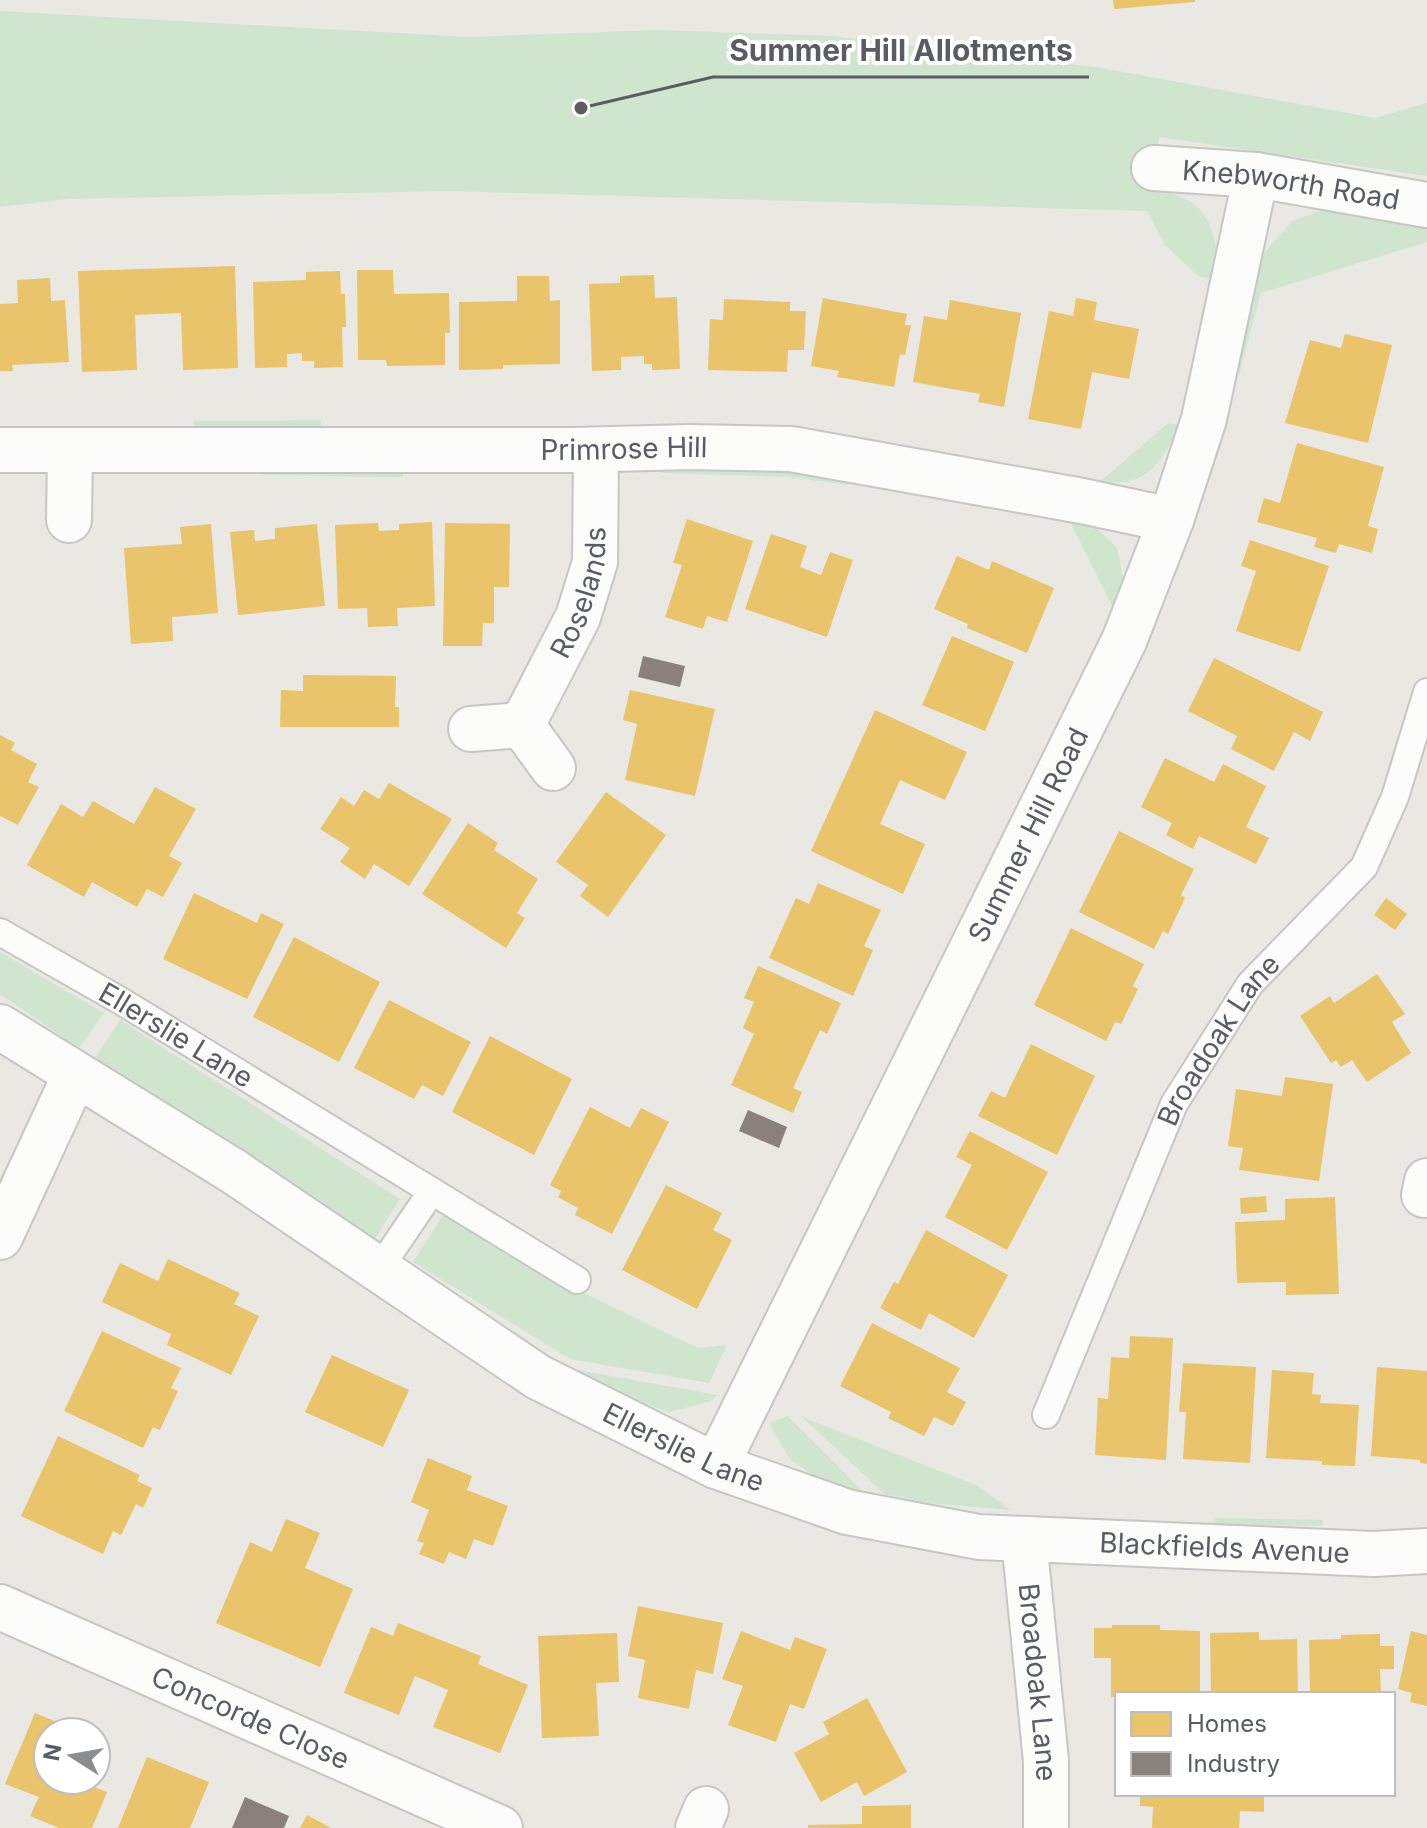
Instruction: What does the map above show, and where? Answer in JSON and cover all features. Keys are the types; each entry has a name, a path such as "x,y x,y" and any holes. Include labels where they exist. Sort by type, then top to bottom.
{"street":[{"name":"Knebworth Road","path":"1154,168 1256,175 1427,205"},
{"name":"Summer Hill Road","path":"716,1466 1124,641 1171,520 1204,419 1256,175"},
{"name":"Primrose Hill","path":"0,450 791,449 1171,520"},
{"path":"69,520 70,450"},
{"name":"Roselands","path":"522,725 578,617 595,562 596,450"},
{"path":"471,729 522,725 553,768"},
{"name":"Ellerslie Lane","path":"0,1027 233,1171 538,1377 716,1466 847,1512 979,1537 1024,1539"},
{"path":"0,1237 75,1075"},
{"name":"Blackfields Avenue","path":"1024,1539 1374,1554 1427,1551"},
{"name":"Broadoak Lane","path":"1024,1539 1046,1761 1046,1828"},
{"name":"Concorde Close","path":"0,1607 500,1828"}],"lane":[{"name":"Broadoak Lane","path":"1046,1415 1174,1104 1250,984 1364,867 1395,797 1427,692"},
{"name":"Ellerslie Lane","path":"0,932 121,1001 577,1280"},
{"path":"379,1269 432,1191"}],"green space":[{"path":"0,11 470,37 657,30 832,36 1096,67 1375,118 1427,103 1427,176 1159,137 1151,188 1186,200 1203,213 1216,245 1217,280 1198,276 1165,245 1147,211 449,191 67,199 0,207"},
{"path":"1328,208 1427,226 1427,242 1261,293 1239,375 1233,374 1264,253 1292,221"},
{"path":"321,420 321,427 193,428 194,421"},
{"path":"1168,423 1179,425 1151,470 1130,481 1101,481"},
{"path":"662,467 790,470 850,479 848,485 789,477 662,473"},
{"path":"262,468 403,470 403,477 262,475"},
{"path":"1069,520 1094,526 1117,548 1124,582 1112,606"},
{"path":"0,952 104,1013 79,1048 0,994"},
{"path":"120,1020 400,1199 374,1240 95,1058"},
{"path":"443,1215 571,1287 698,1348 727,1345 709,1383 570,1359 413,1262"},
{"path":"578,1370 717,1395 709,1402 669,1412 626,1398"},
{"path":"788,1416 866,1495 822,1482 789,1458 769,1423"},
{"path":"802,1417 978,1486 1010,1510 929,1503 885,1494"},
{"path":"1215,1518 1323,1520 1323,1526 1215,1524"}],"building: Homes":[{"path":"1113,0 1195,0 1195,2 1114,9"},
{"path":"235,266 238,368 183,370 181,313 135,315 137,370 82,372 78,271"},
{"path":"357,270 393,270 394,294 449,293 450,333 445,333 445,365 387,366 386,360 358,360"},
{"path":"340,271 341,294 345,294 343,367 314,368 314,361 302,361 302,353 287,354 287,367 255,368 253,282 306,280 306,272"},
{"path":"654,275 655,298 677,297 680,369 652,370 652,364 644,364 644,356 621,357 621,370 592,371 589,284 620,283 620,276"},
{"path":"517,276 549,276 550,301 560,300 560,364 459,370 459,302 517,301"},
{"path":"50,278 51,301 65,300 69,362 12,365 13,371 0,371 0,304 18,303 17,280"},
{"path":"823,298 907,314 905,325 911,325 905,355 900,354 894,387 837,377 839,371 811,366"},
{"path":"1076,298 1097,302 1094,320 1139,329 1129,379 1092,372 1081,429 1028,419 1049,311 1073,316"},
{"path":"724,299 790,302 790,311 806,311 804,350 788,350 787,372 708,370 710,319 723,320"},
{"path":"950,300 1021,313 1004,407 978,402 980,394 913,382 924,316 947,320"},
{"path":"1345,334 1392,345 1368,443 1285,423 1310,340 1341,348"},
{"path":"1297,443 1384,467 1368,526 1378,529 1372,553 1339,544 1336,553 1314,547 1317,538 1257,522 1264,498 1280,503"},
{"path":"687,519 753,541 727,622 707,616 703,629 665,617 682,565 673,563"},
{"path":"432,522 435,606 397,608 398,626 368,627 367,608 338,609 335,525 378,523 379,531 399,530 399,524"},
{"path":"445,523 510,524 509,587 494,587 494,623 483,623 482,646 443,646"},
{"path":"211,524 218,613 172,617 173,641 131,644 124,548 182,544 180,527"},
{"path":"317,524 325,606 238,615 230,532 254,530 255,541 275,539 275,528"},
{"path":"771,534 807,546 800,567 821,575 830,552 853,560 827,637 745,609"},
{"path":"1250,540 1329,566 1300,652 1236,631 1256,571 1241,566"},
{"path":"957,556 989,570 992,561 1054,588 1027,653 967,628 968,624 934,609"},
{"path":"952,636 1014,662 985,731 922,705"},
{"path":"1214,658 1323,712 1310,741 1294,732 1274,771 1231,749 1237,736 1188,711"},
{"path":"303,675 396,676 395,707 399,707 399,727 280,727 281,690 303,691"},
{"path":"630,690 715,709 695,796 625,780 637,724 623,720"},
{"path":"875,710 967,752 945,800 900,780 880,824 925,844 903,894 811,851"},
{"path":"0,735 15,743 11,750 37,764 28,782 39,787 18,825 0,816"},
{"path":"1165,758 1214,782 1223,764 1266,786 1246,827 1269,838 1256,864 1199,836 1193,849 1166,835 1172,823 1141,807"},
{"path":"389,783 452,819 409,886 374,864 365,879 340,862 350,848 320,829 341,797 354,806 364,790 379,799"},
{"path":"155,787 196,809 169,856 182,863 163,897 147,889 137,907 92,882 84,897 27,865 61,804 83,817 93,801 134,824"},
{"path":"606,792 666,835 608,917 580,896 588,885 556,862"},
{"path":"468,823 498,843 494,850 538,879 517,913 525,918 506,948 422,894"},
{"path":"1119,831 1194,869 1181,895 1185,898 1168,934 1163,931 1154,949 1079,912"},
{"path":"818,883 881,910 864,946 873,950 853,996 769,958 796,898 809,904"},
{"path":"194,893 257,923 261,913 284,924 247,999 163,959"},
{"path":"1386,898 1407,914 1395,930 1374,915"},
{"path":"1071,928 1144,964 1133,986 1138,989 1121,1024 1115,1022 1106,1041 1034,1005"},
{"path":"294,937 380,982 339,1062 253,1017"},
{"path":"758,966 841,1003 827,1034 820,1030 793,1088 802,1092 793,1113 731,1085 754,1034 743,1028 754,1002 744,998"},
{"path":"1377,974 1405,1014 1392,1022 1411,1053 1367,1082 1352,1060 1341,1067 1336,1060 1331,1063 1300,1016 1330,996 1334,1003"},
{"path":"389,1000 471,1042 443,1096 422,1085 414,1099 354,1068"},
{"path":"490,1036 572,1079 534,1155 452,1112"},
{"path":"1031,1044 1095,1076 1057,1155 978,1116 991,1091 1005,1098"},
{"path":"1285,1077 1333,1084 1319,1181 1239,1170 1243,1148 1228,1146 1236,1089 1282,1096"},
{"path":"590,1107 630,1128 641,1108 669,1122 612,1234 575,1215 578,1208 558,1197 561,1191 550,1185"},
{"path":"970,1131 1048,1172 1007,1250 945,1217 972,1165 956,1157"},
{"path":"666,1185 722,1213 713,1230 732,1240 697,1309 622,1270"},
{"path":"1266,1196 1267,1212 1241,1214 1240,1198"},
{"path":"1335,1197 1339,1294 1286,1295 1286,1282 1237,1283 1235,1222 1285,1220 1285,1199"},
{"path":"926,1230 1008,1275 974,1338 929,1313 921,1330 880,1308 894,1282 898,1284"},
{"path":"168,1259 240,1293 234,1304 259,1316 231,1375 167,1345 171,1334 102,1302 120,1263 158,1281"},
{"path":"872,1323 960,1368 947,1392 966,1402 953,1426 934,1417 924,1436 888,1418 891,1412 840,1386"},
{"path":"102,1331 181,1368 171,1388 178,1391 160,1430 153,1427 143,1448 64,1411"},
{"path":"1130,1336 1173,1338 1166,1460 1095,1455 1098,1398 1108,1399 1111,1357 1129,1358"},
{"path":"332,1355 409,1390 383,1447 305,1412"},
{"path":"1183,1363 1256,1367 1250,1463 1183,1459 1186,1412 1179,1412"},
{"path":"1377,1367 1427,1371 1427,1464 1420,1463 1420,1460 1371,1456"},
{"path":"1272,1370 1314,1373 1312,1394 1321,1395 1320,1403 1359,1405 1355,1466 1266,1458"},
{"path":"58,1436 140,1475 137,1481 152,1488 143,1508 136,1504 121,1535 113,1531 103,1554 21,1516"},
{"path":"428,1458 472,1476 467,1490 508,1506 493,1546 474,1539 466,1559 449,1552 444,1564 419,1554 424,1543 417,1541 429,1510 411,1502"},
{"path":"286,1519 320,1533 305,1568 353,1589 320,1667 216,1623 250,1542 272,1552"},
{"path":"638,1606 723,1623 713,1674 696,1670 689,1709 638,1698 645,1660 628,1656"},
{"path":"398,1623 481,1656 478,1664 528,1685 500,1753 433,1727 448,1690 415,1676 399,1715 344,1693 371,1627 393,1636"},
{"path":"1112,1625 1160,1625 1160,1630 1200,1631 1200,1691 1115,1692 1115,1697 1111,1697 1111,1658 1094,1658 1094,1628 1112,1628"},
{"path":"741,1631 790,1650 795,1637 827,1649 804,1709 790,1704 776,1742 728,1725 743,1686 722,1679"},
{"path":"1411,1631 1427,1635 1427,1706 1410,1702 1412,1693 1398,1689"},
{"path":"1259,1632 1259,1640 1297,1639 1298,1692 1211,1692 1210,1633"},
{"path":"617,1633 619,1682 596,1683 599,1736 542,1738 538,1636"},
{"path":"1380,1634 1380,1646 1394,1646 1394,1669 1380,1669 1381,1692 1310,1692 1309,1640 1341,1639 1341,1635"},
{"path":"867,1698 907,1772 864,1796 857,1782 821,1802 794,1753 829,1734 823,1722"},
{"path":"32,1720 32,1794 5,1784"},
{"path":"147,1757 209,1782 190,1828 118,1828"},
{"path":"36,1796 105,1796 92,1828 59,1828 30,1816 39,1797"},
{"path":"1140,1796 1264,1796 1264,1812 1240,1811 1239,1828 1152,1828 1153,1807 1140,1806"},
{"path":"911,1805 911,1828 808,1828 808,1825 862,1824 862,1806"},
{"path":"307,1815 331,1828 300,1828"}],"building: Industry":[{"path":"643,656 685,666 680,687 638,677"},
{"path":"748,1110 787,1127 779,1148 739,1131"},
{"path":"245,1797 289,1816 284,1828 232,1828"}],"place":[{"name":"Summer Hill Allotments","path":"581,108"}]}
